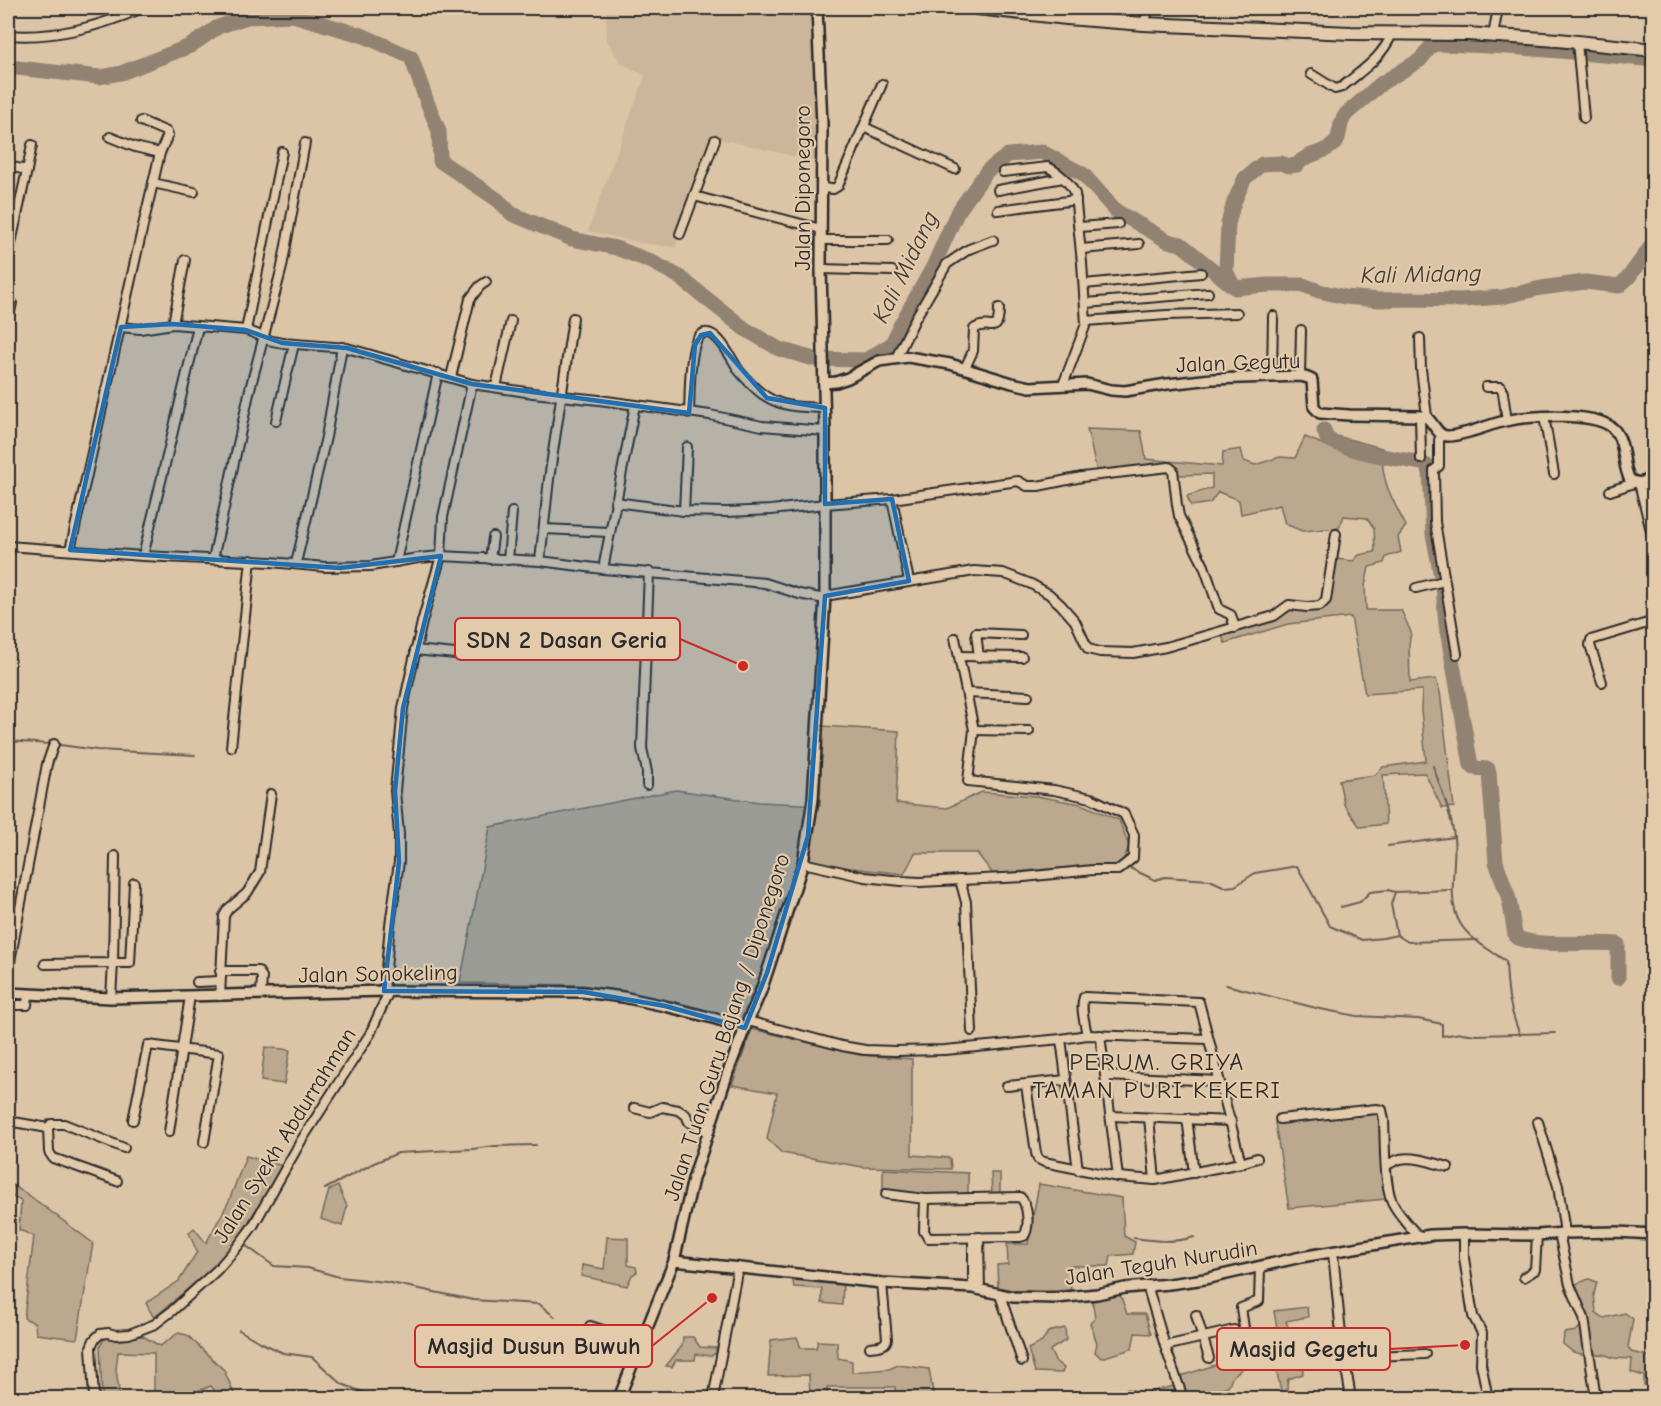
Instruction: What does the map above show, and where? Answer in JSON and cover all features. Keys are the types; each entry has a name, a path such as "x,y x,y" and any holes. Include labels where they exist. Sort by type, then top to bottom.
{"highway":[{"path":"977,8 1144,24 1392,34 1467,34 1578,50 1653,50"}],"street":[{"path":"8,35 29,35 97,26 143,8"},
{"name":"Jalan Diponegoro","path":"817,8 822,124 823,369"},
{"path":"1144,24 1149,8"},
{"path":"1493,36 1498,8"},
{"path":"1311,74 1335,89 1342,87 1378,57 1392,34"},
{"path":"1578,50 1584,118"},
{"path":"821,188 833,189 838,186 882,84"},
{"path":"70,550 160,153 168,133 141,121"},
{"path":"864,127 955,169"},
{"path":"110,138 160,153"},
{"path":"680,234 715,140"},
{"path":"213,559 262,337 282,267 305,143"},
{"path":"8,257 32,144"},
{"path":"246,330 282,152"},
{"path":"8,166 27,170"},
{"path":"1003,172 1048,167 1071,185 1076,200 1086,321 1082,337 1062,385"},
{"path":"998,190 1063,178"},
{"path":"153,183 194,192"},
{"path":"694,196 821,229"},
{"path":"998,210 1076,200"},
{"path":"1079,227 1118,224"},
{"path":"821,240 888,240"},
{"path":"896,358 915,319 947,264 969,249 993,240"},
{"path":"1081,249 1140,244"},
{"path":"173,324 184,260"},
{"path":"821,269 892,271"},
{"path":"1084,284 1201,273"},
{"path":"451,377 470,299 486,282"},
{"path":"1086,303 1208,293"},
{"path":"8,303 12,303 8,320"},
{"path":"965,368 973,351 974,329 978,326 998,324 999,308"},
{"path":"1086,321 1237,313"},
{"path":"1272,377 1273,316"},
{"path":"540,561 573,318"},
{"path":"496,387 511,321"},
{"path":"121,327 145,329 173,324 246,330 282,343 342,347 472,384 689,412 762,426 825,431"},
{"path":"143,556 198,327"},
{"path":"1300,376 1301,330"},
{"path":"689,412 694,345 701,335 707,333 714,336 728,350 738,369 753,387 768,398 792,406 825,408"},
{"path":"1420,338 1424,416 1421,459"},
{"path":"276,421 294,344"},
{"path":"296,563 326,437 342,347"},
{"name":"Jalan Gegutu","path":"824,383 842,380 879,361 896,358 922,358 1030,387 1087,384 1125,391 1185,382 1300,376 1312,380 1314,407 1320,413 1360,416 1424,416"},
{"name":"Jalan Tuan Guru Bajang / Diponegoro","path":"619,1398 674,1261 693,1179 728,1072 761,991 803,863 813,799 825,598 823,369"},
{"path":"396,562 438,374"},
{"path":"386,991 390,925 399,862 399,834 395,801 403,708 415,650 441,556 443,517 472,384"},
{"path":"1486,387 1498,387 1503,390 1507,421"},
{"path":"603,569 635,405"},
{"path":"1424,416 1442,435 1455,435 1507,421 1544,416 1594,419 1610,425 1620,439 1628,477 1636,483 1652,535"},
{"path":"1544,416 1554,474"},
{"path":"1442,435 1439,440 1439,466 1434,470 1435,522 1441,581 1457,654"},
{"path":"684,511 687,447"},
{"path":"615,502 684,511 771,510 892,500 1015,481 1020,481 1027,486 1038,486 1082,477 1169,467 1173,470 1179,516 1204,566 1219,609 1231,615 1235,628"},
{"path":"1610,491 1653,478"},
{"path":"892,500 909,581"},
{"path":"508,560 512,512"},
{"path":"544,529 609,532"},
{"path":"8,546 143,556 251,560 340,568 441,556 540,561 603,569 765,583 799,594 825,598 974,571 1003,573 1016,577 1048,594 1061,605 1075,621 1088,649 1100,652 1133,653 1192,641 1235,628 1274,616 1289,605 1316,607 1323,604 1328,593 1336,534"},
{"path":"490,559 494,537"},
{"path":"231,747 251,560"},
{"path":"647,785 642,748 649,572"},
{"path":"1416,588 1441,581"},
{"path":"1602,682 1590,645 1591,640 1653,621"},
{"path":"979,657 976,633 1021,635"},
{"path":"803,863 846,873 901,881 1024,877 1093,870 1118,870 1133,858 1134,836 1125,814 1091,798 1054,790 968,781 974,730 955,638"},
{"path":"415,650 465,655"},
{"path":"959,656 1022,657"},
{"path":"967,693 1028,696"},
{"path":"974,730 1029,731"},
{"path":"8,972 47,764 54,744"},
{"path":"220,996 224,916 228,909 246,893 260,872 271,794"},
{"path":"111,998 115,856"},
{"path":"960,880 966,902 972,1031"},
{"path":"45,964 130,963 134,883"},
{"path":"220,972 259,972 262,977 261,994"},
{"path":"197,982 220,981"},
{"name":"Jalan Sonokeling","path":"8,993 111,998 386,991 583,992 623,997 746,1024"},
{"name":"Jalan Syekh Abdurrahman","path":"94,1398 92,1347 96,1338 105,1333 129,1334 155,1324 217,1270 238,1246 301,1141 370,1034 386,991"},
{"path":"8,1005 27,1005 28,995"},
{"path":"169,1132 190,996"},
{"path":"1086,1035 1082,1006 1084,997 1199,1002 1241,1163"},
{"path":"746,1024 842,1046 875,1050 945,1050 1086,1035 1208,1039"},
{"path":"1100,1035 1118,1177"},
{"path":"1060,1039 1078,1170"},
{"path":"133,1120 148,1045 219,1054 204,1142"},
{"path":"1106,1077 1219,1081"},
{"path":"1007,1086 1066,1080"},
{"path":"1026,1084 1036,1153 1038,1159 1044,1162 1118,1177 1155,1180 1257,1158"},
{"path":"634,1108 650,1112 662,1107 678,1110 686,1115 689,1122 710,1131"},
{"path":"1280,1119 1382,1110 1390,1198 1419,1237"},
{"path":"1111,1116 1231,1120"},
{"path":"1149,1118 1155,1180"},
{"path":"1187,1118 1194,1173"},
{"path":"8,1121 48,1128"},
{"path":"1538,1122 1558,1186 1570,1285 1584,1318 1595,1392 1593,1398"},
{"path":"117,1181 53,1158 49,1152 48,1128 51,1124 64,1124 124,1148"},
{"path":"1387,1165 1400,1159 1415,1159 1448,1167"},
{"path":"886,1194 925,1199 1020,1197 1026,1208 1026,1232 1024,1236 928,1239 924,1231 925,1199"},
{"name":"Jalan Teguh Nurudin","path":"674,1261 882,1283 976,1289 1000,1295 1035,1299 1066,1298 1147,1285 1187,1282 1301,1257 1419,1237 1464,1234 1538,1235 1641,1232 1653,1234"},
{"path":"1464,1234 1464,1258 1473,1318 1482,1334 1481,1364 1488,1398"},
{"path":"1524,1277 1535,1270 1538,1235"},
{"path":"976,1237 976,1289"},
{"path":"1333,1253 1344,1357 1351,1398"},
{"path":"1247,1348 1241,1308 1259,1301 1260,1267"},
{"path":"714,1393 738,1268"},
{"path":"870,1347 882,1346 887,1339 882,1283"},
{"path":"1147,1285 1183,1398"},
{"path":"1000,1295 1022,1361"},
{"path":"1196,1315 1209,1358"},
{"path":"590,1326 642,1342"},
{"path":"1165,1346 1234,1330"},
{"path":"1344,1357 1425,1354"}],"highlighted area":[{"path":"173,324 246,330 282,343 347,348 472,384 689,413 695,345 701,335 710,333 767,398 825,408 825,504 892,499 909,581 825,596 808,836 767,973 745,1028 665,1006 583,992 384,991 399,862 395,791 403,708 441,556 340,568 70,550 121,327"}],"shaded area":[{"path":"606,8 816,8 820,162 715,138 675,247 641,243 588,231 645,76 620,62 607,40"},
{"path":"1087,429 1141,431 1146,459 1222,466 1223,452 1241,449 1244,461 1255,465 1280,457 1295,458 1305,437 1322,444 1337,436 1382,448 1385,480 1406,526 1398,537 1401,552 1386,557 1384,563 1369,567 1365,586 1366,610 1401,610 1411,632 1410,682 1436,679 1440,692 1454,807 1442,808 1425,773 1383,775 1386,824 1360,827 1344,805 1339,780 1375,775 1383,767 1426,761 1421,710 1422,690 1365,694 1351,617 1288,624 1225,643 1222,636 1279,617 1293,608 1321,610 1330,600 1337,559 1353,561 1359,555 1375,552 1374,528 1367,518 1344,516 1339,528 1302,531 1285,524 1280,505 1241,514 1239,500 1218,492 1210,503 1191,506 1187,496 1212,488 1212,474 1180,475 1170,464 1097,472"},
{"path":"822,726 899,731 896,803 947,808 982,792 1036,796 1081,804 1119,820 1129,846 1121,866 1096,865 993,874 977,853 915,853 904,874 798,862 768,957 741,1020 583,985 460,983 490,827 676,790 759,802 820,805"},
{"path":"752,1029 860,1055 912,1059 912,1155 950,1158 951,1169 863,1167 782,1153 767,1139 777,1093 732,1085"},
{"path":"265,1047 290,1050 284,1084 261,1081"},
{"path":"1378,1114 1386,1199 1289,1208 1275,1123"},
{"path":"246,1156 283,1166 236,1242 221,1260 154,1318 146,1303 179,1281 197,1252 189,1233 194,1228 206,1243 229,1201"},
{"path":"883,1169 968,1173 968,1194 926,1195 883,1191"},
{"path":"991,1173 1000,1173 1000,1194 992,1195"},
{"path":"8,1183 27,1194 93,1243 77,1339 36,1334 35,1323 24,1318 34,1236 19,1230 21,1201 8,1194"},
{"path":"1039,1184 1122,1198 1124,1236 1135,1242 1133,1254 1111,1256 1109,1266 1069,1266 1071,1290 1025,1292 998,1287 997,1265 1008,1264 1007,1244 1028,1244"},
{"path":"338,1186 347,1206 342,1226 321,1219 329,1190"},
{"path":"607,1237 628,1238 628,1265 636,1267 637,1272 632,1275 627,1286 581,1276 582,1265 604,1269"},
{"path":"792,1277 843,1283 842,1305 822,1303 822,1289 794,1287"},
{"path":"1589,1279 1597,1282 1594,1294 1596,1312 1604,1318 1625,1313 1633,1319 1628,1347 1631,1352 1648,1356 1651,1361 1653,1388 1644,1385 1644,1376 1631,1372 1632,1359 1614,1358 1603,1354 1586,1355 1573,1352 1563,1344 1564,1333 1576,1331 1589,1318 1576,1284"},
{"path":"1120,1294 1127,1314 1145,1314 1151,1334 1135,1333 1132,1349 1101,1358 1095,1352 1097,1343 1090,1323 1095,1319 1092,1299"},
{"path":"1307,1307 1308,1317 1286,1321 1296,1350 1311,1347 1312,1355 1302,1362 1303,1374 1288,1379 1288,1398 1270,1398 1281,1391 1275,1364 1267,1355 1267,1348 1280,1346 1274,1311"},
{"path":"1065,1328 1066,1340 1050,1350 1055,1361 1064,1368 1062,1373 1035,1372 1028,1349 1042,1342 1048,1332"},
{"path":"178,1333 187,1335 224,1370 236,1398 220,1398 211,1386 191,1394 154,1396 154,1353 118,1352 116,1369 120,1398 102,1398 100,1346 105,1338 143,1336 160,1346"},
{"path":"683,1337 693,1337 700,1347 716,1348 716,1353 711,1356 696,1354 695,1360 676,1360 672,1367 666,1366 682,1346"},
{"path":"797,1337 801,1348 816,1348 818,1341 837,1342 838,1358 852,1361 852,1372 889,1369 898,1365 929,1369 934,1398 895,1398 895,1387 827,1387 828,1398 801,1398 801,1396 810,1395 809,1375 768,1376 771,1340"},
{"path":"1247,1359 1247,1365 1233,1376 1228,1386 1197,1398 1096,1398 1127,1389 1146,1393 1182,1384 1181,1376 1224,1362 1232,1365"}],"waterway":[{"name":"Kali Midang","path":"8,67 100,77 121,73 190,46 218,27 247,17 293,15 364,36 411,57 439,131 440,161 498,200 512,214 572,239 616,248 650,261 678,276 745,329 779,349 814,359 866,360 892,344 933,267 957,213 987,171 1008,155 1042,152 1083,174 1116,211 1168,241 1181,244 1235,288 1303,285 1345,297 1379,300 1461,300 1502,297 1541,288 1585,282 1619,286 1628,278 1654,242"},
{"path":"1232,283 1226,271 1228,224 1234,202 1245,178 1262,164 1297,165 1305,158 1329,148 1336,141 1341,122 1346,114 1382,83 1420,60 1433,44 1516,48 1654,60"},
{"path":"1324,430 1327,439 1338,444 1427,466 1430,472 1433,534 1443,586 1446,625 1471,765 1474,768 1488,769 1496,862 1509,899 1515,935 1517,938 1541,943 1618,944 1618,978"},
{"path":"8,741 49,744"},
{"path":"60,745 97,750 195,755"},
{"path":"1433,766 1453,828 1455,848 1453,893 1456,914 1469,934 1506,961 1509,999 1520,1035"},
{"path":"1388,846 1454,837"},
{"path":"1130,868 1155,880 1165,877 1210,880 1225,887 1235,886 1255,873 1297,866 1330,926 1362,940 1397,935"},
{"path":"1341,907 1360,902 1370,892 1452,890"},
{"path":"1395,892 1391,904 1397,935 1408,942 1477,940"},
{"path":"1226,985 1357,1016 1418,1019 1442,1024 1442,1036 1461,1033 1477,1035 1555,1033"},
{"path":"325,1189 398,1153 536,1145"},
{"path":"1134,1238 1164,1241 1194,1237"},
{"path":"245,1245 274,1266 308,1268 339,1277 386,1282 473,1300 539,1304 555,1317"},
{"path":"239,1330 283,1353 312,1357 342,1384 378,1398"}],"place":[{"name":"SDN 2 Dasan Geria","path":"743,666"},
{"name":"Masjid Dusun Buwuh","path":"712,1298"},
{"name":"Masjid Gegetu","path":"1465,1345"}],"district":[{"name":"PERUM. GRIYA TAMAN PURI KEKERI","path":"1157,1076"}]}
